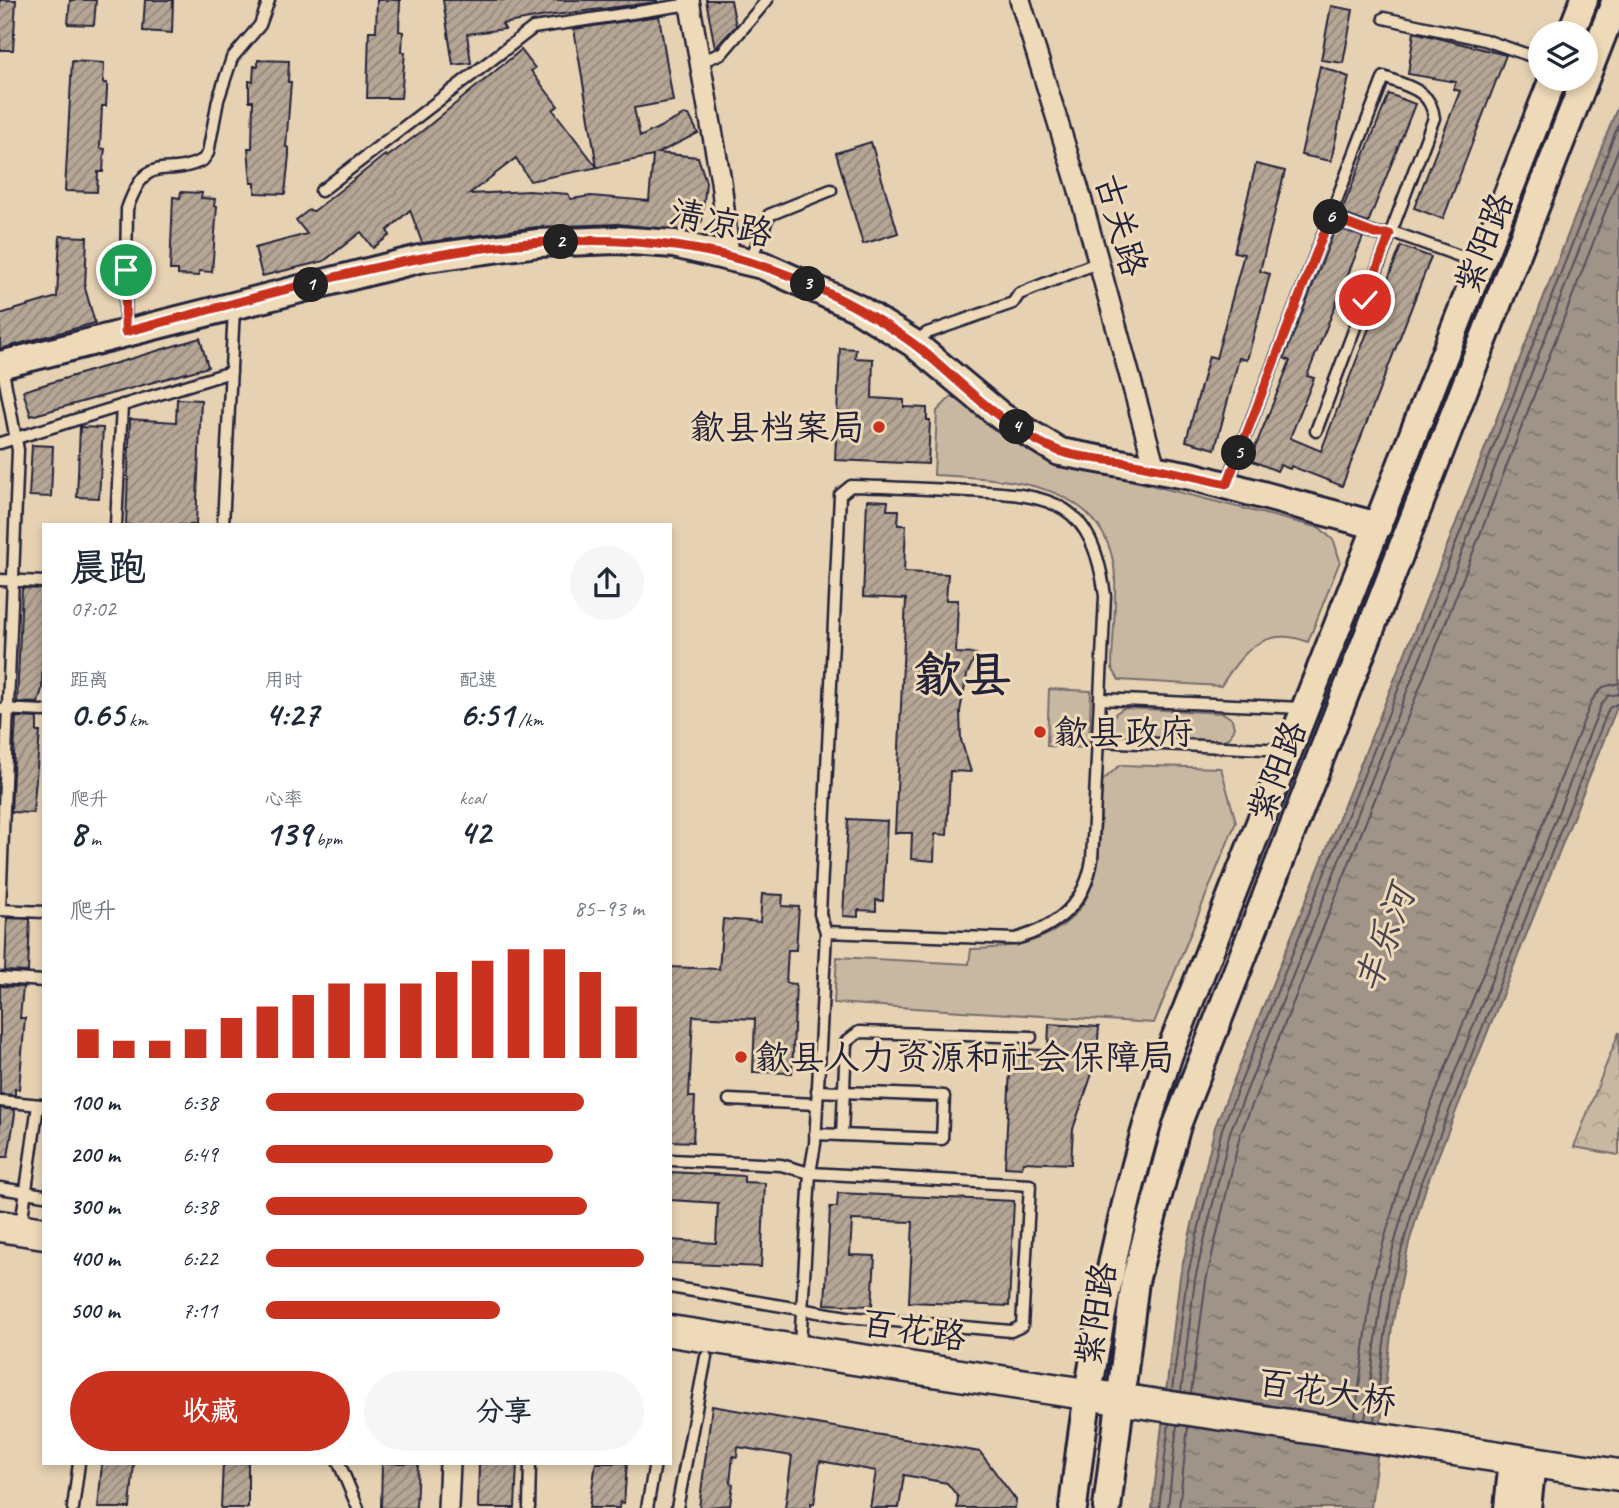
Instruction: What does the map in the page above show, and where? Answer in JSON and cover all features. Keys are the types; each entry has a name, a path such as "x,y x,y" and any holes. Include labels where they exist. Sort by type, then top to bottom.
{"main road":[{"path":"1576,21 1584,0"},
{"name":"紫阳路","path":"1107,1508 1131,1412 1138,1269 1177,1125 1616,0"},
{"name":"紫阳路","path":"1073,1508 1087,1405 1125,1199 1169,1054 1548,91"},
{"name":"清凉路","path":"1,365 419,259 511,246 578,241 646,241 739,258 825,292 913,343 1002,417 1060,452 1155,468 1227,484 1378,526"},
{"path":"16,1233 42,1252"},
{"name":"百花路","path":"672,1331 799,1351 1131,1412"},
{"name":"百花路","path":"672,1352 1087,1405"},
{"name":"百花大桥","path":"1131,1412 1514,1479"},
{"path":"1514,1479 1619,1475"},
{"path":"1514,1479 1619,1495"}],"street":[{"name":"古关路","path":"1020,0 1099,262 1155,468"},
{"path":"690,2 720,181 739,258"},
{"path":"448,1508 450,1465"}],"lane":[{"path":"125,332 127,209 134,191 151,170 203,160 208,153 218,100 232,58 260,24 269,0"},
{"path":"700,62 722,53 767,0"},
{"path":"321,191 533,28 690,2"},
{"path":"1384,18 1485,40 1528,55"},
{"path":"1227,484 1384,77 1426,93 1433,106 1434,118 1316,431"},
{"path":"739,258 769,215 831,190"},
{"path":"1330,217 1375,234 1398,234 1480,264"},
{"path":"913,343 927,333 1013,303 1019,294 1099,262"},
{"path":"223,523 235,304"},
{"path":"1,365 16,438 13,580 4,710 0,910 42,912"},
{"path":"0,443 231,372"},
{"path":"116,523 122,405"},
{"path":"799,1351 810,1173 816,1134 825,932 820,914 840,495 851,486 1030,494 1067,511 1092,540 1101,568 1105,596 1090,871 1076,902 1059,920 1038,932 1003,940 825,932"},
{"path":"0,580 42,582"},
{"path":"1100,699 1306,708"},
{"path":"4,710 42,711"},
{"path":"1097,741 1289,751"},
{"path":"0,978 42,981"},
{"path":"842,1135 846,1042 859,1032 1031,1037"},
{"path":"816,1134 942,1139 944,1096 817,1091"},
{"path":"729,1100 817,1104"},
{"path":"0,1101 41,1105 16,1233"},
{"path":"672,1160 781,1165 810,1173 1030,1185 1022,1326 1011,1331 847,1317 672,1287"},
{"path":"0,1188 42,1195"},
{"path":"677,1508 706,1357"},
{"path":"73,1508 79,1465"},
{"path":"340,1465 358,1508"},
{"path":"529,1508 530,1465"},
{"path":"647,1508 655,1465"}],"green space":[{"path":"952,396 1030,451 1099,472 1320,528 1334,541 1340,561 1308,642 1279,637 1267,639 1237,662 1221,686 1119,680 1112,668 1114,566 1105,537 1089,515 1069,500 1044,489 1017,482 934,475 937,411"},
{"path":"1049,689 1091,691 1089,748 1047,746"},
{"path":"1124,708 1223,713 1232,719 1234,728 1230,737 1222,741 1122,737 1114,731 1112,722 1116,713"},
{"path":"1120,765 1221,768 1236,822 1154,1023 834,1003 837,957 969,964 971,949 1027,942 1044,936 1074,916 1085,901 1096,871 1102,781"},
{"path":"1619,1032 1619,1155 1574,1147"}],"water":[{"name":"丰乐河","path":"1619,103 1619,702 1427,1184 1409,1243 1392,1326 1371,1508 1152,1508 1180,1276 1215,1127 1421,613"}],"building":[{"path":"0,0 16,0 13,50 0,50"},
{"path":"70,0 96,0 94,25 68,24"},
{"path":"145,0 173,0 172,33 143,31"},
{"path":"377,0 400,0 399,31 403,32 402,52 405,52 401,98 367,98 369,31 376,31"},
{"path":"443,0 657,2 546,16 502,24 505,29 467,34 471,63 453,65"},
{"path":"706,0 731,0 736,26 715,48"},
{"path":"1331,6 1353,10 1343,63 1321,60"},
{"path":"659,16 673,101 634,108 640,137 684,115 689,115 698,133 658,153 698,157 706,182 702,221 690,232 618,224 537,227 422,243 410,210 387,231 390,235 373,248 361,232 324,261 262,276 255,248 307,234 296,220 309,210 314,211 385,155 387,157 421,132 521,50 535,68 531,71 558,106 553,110 597,167 574,29","holes":["653,156 649,201 591,196 571,199 568,194 529,191 469,194 516,158 530,181"]},
{"path":"1414,32 1506,55 1443,219 1414,208 1460,91 1453,89 1456,82 1408,74"},
{"path":"258,60 289,61 288,82 291,82 286,147 289,148 289,155 285,194 255,193 255,183 251,183 248,148 252,148 253,101 249,101 249,81 253,81 254,66 258,66"},
{"path":"72,61 104,63 103,83 107,83 107,90 106,106 102,106 100,148 105,149 103,172 98,172 97,192 65,191"},
{"path":"1320,66 1349,77 1331,161 1301,155"},
{"path":"1389,94 1415,104 1368,223 1341,213"},
{"path":"871,142 898,233 863,244 836,153"},
{"path":"1256,164 1285,171 1260,271 1270,274 1247,360 1239,358 1215,449 1186,441 1209,356 1216,358 1244,254 1234,252"},
{"path":"181,192 202,193 201,198 215,199 214,206 217,206 212,272 199,271 199,276 178,275 178,270 170,270 173,197 180,198"},
{"path":"1336,227 1363,237 1307,376 1314,378 1290,438 1321,451 1401,246 1431,257 1342,486 1291,466 1290,469 1280,465 1277,471 1250,460 1290,361 1284,358"},
{"path":"60,236 87,237 85,288 95,323 0,349 0,314 57,297"},
{"path":"200,338 208,367 31,416 23,391"},
{"path":"840,348 856,349 855,358 873,359 872,398 904,400 904,407 927,408 927,420 930,420 928,464 835,460"},
{"path":"177,399 201,400 196,523 126,523 130,419 176,422"},
{"path":"80,427 103,428 99,498 77,497"},
{"path":"32,445 53,446 51,497 29,496"},
{"path":"867,500 888,501 887,510 899,510 898,525 906,525 904,572 948,574 946,600 958,600 956,653 976,654 967,675 960,711 961,740 971,772 950,771 947,835 935,834 934,861 911,859 912,833 895,833 906,599 863,597"},
{"path":"22,588 42,589 42,689 38,703 17,702"},
{"path":"16,717 37,718 37,732 40,732 33,813 11,812"},
{"path":"848,819 887,821 883,901 876,900 876,911 858,910 858,917 843,916"},
{"path":"762,894 783,895 782,906 799,907 796,950 788,950 786,983 796,984 792,1073 753,1072 755,1019 693,1016 689,1097 695,1097 693,1142 672,1141 672,967 719,969 723,919 760,922"},
{"path":"7,918 30,919 28,972 5,971"},
{"path":"0,986 23,987 20,1018 25,1018 19,1089 15,1089 15,1095 0,1094"},
{"path":"1049,1024 1099,1027 1096,1062 1073,1129 1071,1164 1023,1162 1022,1168 1005,1167 1011,1049 1048,1050"},
{"path":"0,1108 14,1110 15,1114 8,1157 0,1157"},
{"path":"672,1172 744,1176 744,1182 765,1183 761,1267 672,1263 672,1240 716,1243 718,1203 672,1200"},
{"path":"838,1193 1014,1201 1009,1306 909,1302 913,1222 852,1220 850,1255 875,1256 872,1306 825,1304 830,1207 837,1207"},
{"path":"712,1406 980,1452 1016,1500 1015,1508 957,1508 958,1497 947,1483 904,1475 899,1508 870,1508 876,1471 820,1461 814,1504 811,1503 811,1508 785,1508 792,1456 738,1447 737,1457 733,1456 730,1505 699,1508"},
{"path":"102,1465 134,1465 130,1508 98,1508"},
{"path":"223,1465 248,1465 248,1508 221,1508"},
{"path":"382,1465 418,1465 416,1508 381,1508"},
{"path":"479,1465 517,1465 515,1508 478,1508"},
{"path":"596,1465 627,1465 624,1503 620,1502 619,1508 589,1508"}],"place":[{"name":"歙县档案局","path":"879,427"},
{"name":"歙县政府","path":"1040,732"},
{"name":"歙县人力资源和社会保障局","path":"741,1057"}],"district":[{"name":"歙县","path":"963,675"}],"route":[{"path":"126,270 125,332 379,268 458,252 538,243 617,240 701,249 729,255 794,277 857,308 913,343 1002,417 1060,452 1227,484 1330,217 1375,234 1390,234 1365,300"}]}
